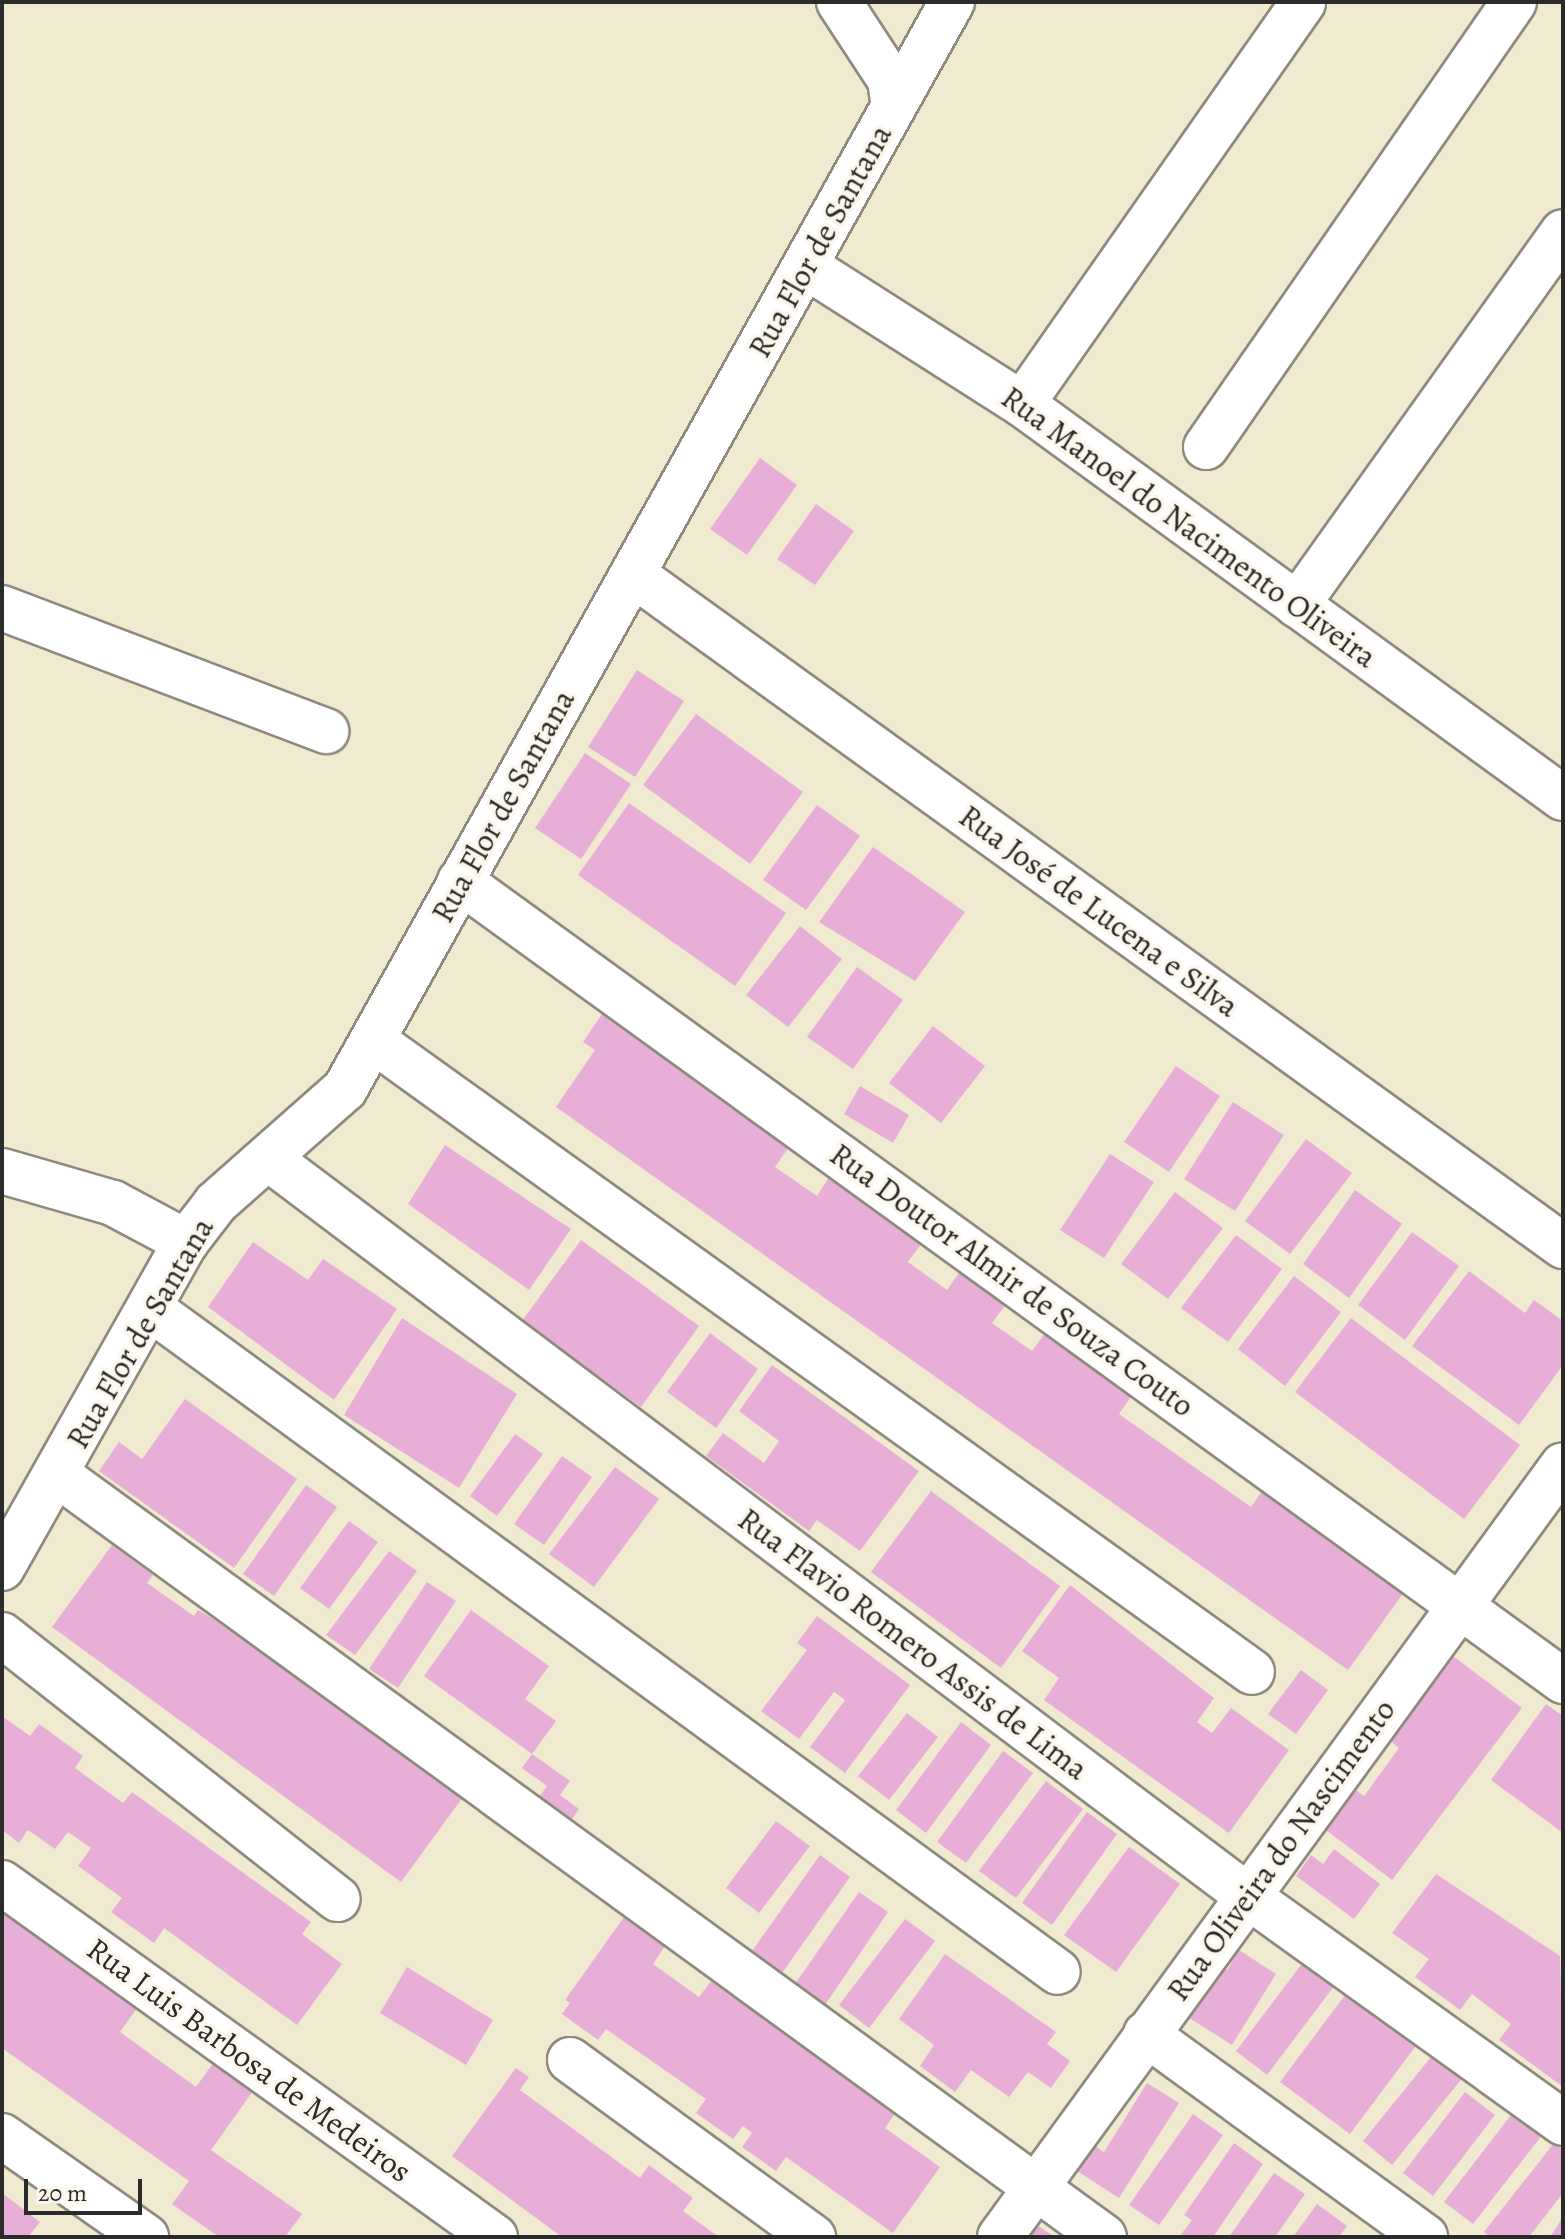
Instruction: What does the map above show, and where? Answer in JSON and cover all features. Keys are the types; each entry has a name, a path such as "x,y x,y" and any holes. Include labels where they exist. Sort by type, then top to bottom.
{"street":[{"path":"839,2 890,80 894,107"},
{"name":"Rua Flor de Santana","path":"2,1568 58,1475 186,1242 216,1203 345,1089 807,267 952,2"},
{"path":"1022,404 1303,2"},
{"path":"1206,447 1514,2"},
{"path":"1297,605 1563,232"},
{"name":"Rua Manoel do Nacimento Oliveira","path":"807,267 1022,404 1563,798"},
{"name":"Rua José de Lucena e Silva","path":"634,575 1563,1246"},
{"path":"2,608 326,731"},
{"name":"Rua Doutor Almir de Souza Couto","path":"460,881 1563,1681"},
{"path":"374,1041 1252,1672"},
{"name":"Rua Flavio Romero Assis de Lima","path":"268,1158 1249,1897 1563,2123"},
{"path":"2,1171 113,1203 186,1242"},
{"path":"151,1309 1058,1972"},
{"name":"Rua Oliveira do Nascimento","path":"1000,2237 1563,1465"},
{"path":"58,1475 1104,2237"},
{"path":"2,1635 337,1899"},
{"name":"Rua Luis Barbosa de Medeiros","path":"2,1883 495,2237"},
{"path":"1146,2034 1425,2237"},
{"path":"570,2060 813,2237"},
{"path":"2,2136 146,2237"}],"building":[{"path":"760,458 797,485 747,555 710,529"},
{"path":"816,504 854,531 815,585 777,559"},
{"path":"637,670 684,701 635,777 588,747"},
{"path":"696,714 803,792 750,864 643,785"},
{"path":"585,753 631,784 581,859 535,828"},
{"path":"629,803 786,913 735,986 578,875"},
{"path":"817,805 860,836 806,910 763,880"},
{"path":"873,847 965,912 915,981 819,922"},
{"path":"800,926 842,959 788,1027 746,995"},
{"path":"857,967 903,1000 853,1069 807,1037"},
{"path":"604,1011 791,1144 775,1167 817,1196 832,1173 925,1239 908,1262 947,1290 963,1267 1009,1300 992,1323 1032,1351 1048,1329 1135,1391 1119,1414 1251,1507 1265,1487 1407,1588 1348,1670 556,1107 595,1050 583,1042"},
{"path":"933,1026 985,1066 941,1123 889,1083"},
{"path":"1176,1066 1220,1096 1169,1172 1124,1142"},
{"path":"860,1086 909,1115 893,1143 844,1114"},
{"path":"1233,1102 1284,1135 1235,1211 1184,1179"},
{"path":"1306,1139 1352,1173 1290,1254 1245,1221"},
{"path":"445,1145 571,1229 529,1290 408,1204"},
{"path":"1110,1154 1154,1182 1104,1258 1060,1230"},
{"path":"1355,1190 1402,1224 1349,1298 1303,1264"},
{"path":"1175,1192 1223,1228 1168,1299 1121,1264"},
{"path":"1412,1232 1459,1266 1405,1340 1358,1305"},
{"path":"1236,1235 1282,1269 1228,1342 1181,1308"},
{"path":"581,1240 699,1326 641,1407 522,1321"},
{"path":"253,1242 308,1280 323,1259 397,1309 334,1400 208,1307"},
{"path":"1469,1271 1525,1313 1534,1300 1563,1321 1563,1365 1519,1425 1412,1346"},
{"path":"1294,1276 1341,1312 1285,1386 1238,1349"},
{"path":"402,1318 517,1394 459,1488 344,1415"},
{"path":"1351,1318 1520,1445 1464,1519 1295,1392"},
{"path":"710,1333 758,1369 716,1428 667,1392"},
{"path":"772,1365 919,1471 860,1551 817,1520 809,1531 706,1456 723,1433 764,1463 779,1441 739,1411"},
{"path":"185,1399 297,1479 234,1568 99,1471 119,1442 142,1459"},
{"path":"515,1434 543,1454 497,1516 470,1496"},
{"path":"562,1456 592,1477 544,1545 514,1524"},
{"path":"615,1467 659,1499 594,1587 549,1554"},
{"path":"306,1485 337,1507 274,1596 243,1574"},
{"path":"931,1491 1060,1586 1001,1668 871,1572"},
{"path":"349,1521 378,1542 329,1609 300,1588"},
{"path":"112,1545 153,1575 147,1583 194,1616 198,1610 241,1635 463,1797 401,1882 52,1627"},
{"path":"389,1551 417,1571 355,1655 326,1635"},
{"path":"427,1582 456,1601 398,1688 369,1669"},
{"path":"1070,1585 1214,1698 1197,1722 1212,1733 1231,1708 1289,1750 1229,1833 1044,1700 1059,1678 1022,1651"},
{"path":"471,1610 549,1666 525,1699 556,1721 532,1754 424,1676"},
{"path":"817,1616 910,1685 845,1773 810,1747 845,1700 834,1692 799,1739 761,1711 807,1650 797,1643"},
{"path":"1445,1650 1522,1708 1392,1880 1322,1827 1352,1787 1364,1796 1399,1748 1382,1734"},
{"path":"1301,1670 1328,1690 1296,1734 1268,1714"},
{"path":"1546,1704 1563,1716 1563,1833 1491,1780"},
{"path":"907,1713 938,1737 889,1800 858,1776"},
{"path":"2,1716 30,1736 39,1724 83,1756 75,1768 123,1803 132,1792 311,1922 302,1934 342,1964 297,2025 164,1928 154,1943 111,1912 122,1898 78,1866 91,1848 68,1832 55,1849 28,1830 19,1843 2,1830"},
{"path":"961,1722 991,1745 926,1833 896,1810"},
{"path":"1003,1751 1033,1773 966,1863 937,1842"},
{"path":"532,1754 570,1781 560,1795 579,1809 564,1831 531,1809 547,1786 522,1768"},
{"path":"1046,1781 1083,1809 1016,1898 979,1871"},
{"path":"1087,1812 1117,1834 1052,1925 1022,1903"},
{"path":"776,1821 810,1846 759,1913 726,1888"},
{"path":"1129,1847 1180,1884 1116,1972 1064,1935"},
{"path":"1334,1849 1380,1884 1354,1919 1296,1876 1311,1855 1323,1864"},
{"path":"820,1855 850,1877 782,1973 752,1951"},
{"path":"1436,1874 1560,1956 1563,2087 1499,2040 1511,2024 1472,1994 1460,2010 1415,1977 1429,1959 1392,1933"},
{"path":"859,1892 888,1912 825,2005 795,1984"},
{"path":"2,1910 138,2007 120,2032 196,2087 214,2062 253,2091 211,2150 302,2214 285,2237 219,2237 172,2204 189,2181 2,2048"},
{"path":"624,1917 665,1946 653,1964 699,1997 711,1981 896,2112 885,2128 940,2167 893,2233 786,2157 776,2171 742,2147 752,2133 743,2126 733,2139 696,2113 706,2099 606,2029 598,2040 562,2014 570,2003 565,2000"},
{"path":"905,1919 935,1941 869,2028 839,2005"},
{"path":"1239,1950 1276,1974 1232,2045 1178,2011 1210,1960 1227,1970"},
{"path":"945,1954 1056,2032 1047,2044 1070,2061 1051,2088 1028,2072 1009,2097 971,2070 955,2092 920,2066 934,2045 899,2019"},
{"path":"1304,1961 1335,1985 1267,2075 1236,2051"},
{"path":"407,1967 493,2020 466,2065 380,2013"},
{"path":"1348,1991 1418,2043 1350,2134 1280,2082"},
{"path":"1435,2052 1464,2076 1392,2165 1363,2141"},
{"path":"516,2068 529,2077 520,2090 640,2178 649,2165 693,2198 683,2211 719,2237 562,2237 452,2156"},
{"path":"1147,2083 1179,2103 1119,2198 1071,2167 1087,2141 1104,2152"},
{"path":"1465,2092 1495,2115 1433,2196 1403,2173"},
{"path":"1514,2111 1543,2134 1473,2224 1444,2202"},
{"path":"1193,2114 1223,2135 1159,2225 1129,2205"},
{"path":"1234,2143 1263,2164 1213,2237 1179,2237 1192,2220 1184,2215"},
{"path":"1554,2143 1563,2150 1563,2193 1529,2237 1490,2237 1484,2232"},
{"path":"1274,2173 1305,2194 1275,2237 1229,2237"},
{"path":"2,2193 40,2222 28,2237 2,2237"},
{"path":"1317,2204 1347,2226 1339,2237 1293,2237"},
{"path":"1563,2217 1563,2237 1550,2237"},
{"path":"1026,2218 1055,2237 1014,2237"}]}
